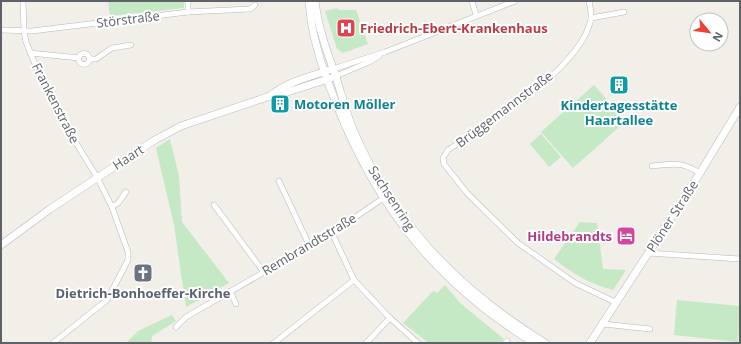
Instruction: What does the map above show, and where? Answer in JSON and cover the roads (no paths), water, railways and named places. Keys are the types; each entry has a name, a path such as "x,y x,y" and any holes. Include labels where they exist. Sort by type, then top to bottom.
{"main road":[{"name":"Sachsenring","path":"309,1 313,33 326,75 355,148 385,196 418,246 453,282 492,315 534,343"},
{"name":"Sachsenring","path":"315,1 318,17 334,72 354,133 385,196 417,236 460,281 507,319 545,343"},
{"path":"302,79 317,69 320,59"},
{"name":"Haart","path":"1,245 148,144 181,126 270,96 278,95 334,72"},
{"name":"Haart","path":"270,96 276,91 302,79 326,75"},
{"name":"Plöner Straße","path":"590,343 700,173 740,107"}],"street":[{"name":"Frankenstraße","path":"23,1 24,30 30,53 60,117 97,178 112,207 128,252 128,260 107,300 53,343"},
{"path":"188,1 188,12"},
{"path":"472,1 476,15"},
{"name":"Haart","path":"334,72 476,15 516,1"},
{"name":"Brüggemannstraße","path":"589,1 591,18 583,38 570,56 553,74 527,95 445,154 443,158 444,164 467,193 518,243 575,283 617,303"},
{"name":"Störstraße","path":"1,30 63,28 188,12 250,9 254,5"},
{"path":"591,18 624,12"},
{"path":"30,53 79,58 86,54 90,59 96,59 112,48 131,45"},
{"path":"652,166 679,163 686,165 700,173"},
{"path":"279,181 309,245"},
{"path":"112,207 118,203 126,192"},
{"name":"Rembrandtstraße","path":"176,327 186,316 332,232 385,196"},
{"path":"214,204 263,271"},
{"path":"332,232 354,280 390,318 418,343"},
{"path":"648,253 740,259"},
{"path":"274,343 354,280"},
{"path":"230,291 236,304"},
{"path":"366,343 390,318"},
{"path":"603,324 650,329"}],"place":[{"name":"Friedrich-Ebert-Krankenhaus","path":"346,28"},
{"name":"Kindertagesstätte Haartallee","path":"619,85"},
{"name":"Motoren Möller","path":"280,104"},
{"name":"Hildebrandts","path":"626,236"},
{"name":"Dietrich-Bonhoeffer-Kirche","path":"143,273"}]}
